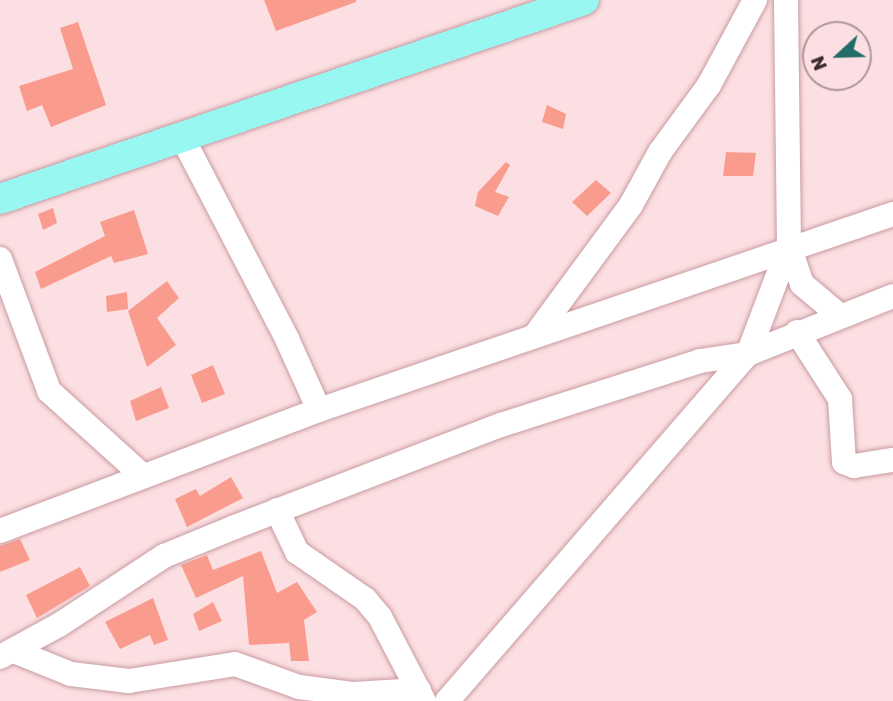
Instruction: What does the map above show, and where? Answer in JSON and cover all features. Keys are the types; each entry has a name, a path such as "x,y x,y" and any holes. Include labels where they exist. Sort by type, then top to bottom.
{"main road":[{"path":"0,199 181,135 584,0"}],"street":[{"path":"536,334 631,205 660,152 709,85 755,0"},
{"path":"786,0 789,246 802,284 839,315"},
{"path":"181,135 288,339 318,410"},
{"path":"0,531 318,410 789,246 893,214"},
{"path":"447,701 748,354 789,246"},
{"path":"0,259 49,391 143,476"},
{"path":"7,654 164,556 277,510 501,425 700,361 748,354 839,315 893,296"},
{"path":"797,332 840,399 845,462 854,466 893,460"},
{"path":"7,654 71,674 129,681 235,664 299,687 353,695 422,696 380,617 365,600 297,552 277,510"}],"building":[{"path":"264,0 356,0 356,2 276,31"},
{"path":"78,22 106,105 51,127 42,105 27,111 19,86 73,69 60,28"},
{"path":"547,105 566,114 563,129 542,122"},
{"path":"726,152 756,153 753,176 723,176"},
{"path":"506,162 510,165 495,192 509,197 498,216 475,206 478,192"},
{"path":"596,180 611,193 587,216 572,202"},
{"path":"53,208 57,223 43,230 38,214"},
{"path":"134,210 148,254 114,263 111,256 41,289 35,272 105,236 100,222"},
{"path":"167,281 179,298 157,318 176,345 147,367 128,311"},
{"path":"127,292 128,309 107,312 106,296"},
{"path":"213,365 225,394 202,403 191,375"},
{"path":"161,387 169,408 136,421 130,401"},
{"path":"231,477 243,498 187,527 175,499 196,489 200,496"},
{"path":"20,539 30,560 0,572 0,546"},
{"path":"261,551 277,593 297,582 317,612 304,620 309,661 291,661 289,643 249,645 243,576 196,598 181,565 207,555 213,570"},
{"path":"80,567 90,586 37,618 26,595"},
{"path":"153,598 168,640 154,645 150,635 120,649 105,622"},
{"path":"213,602 222,621 199,631 193,614"}]}
